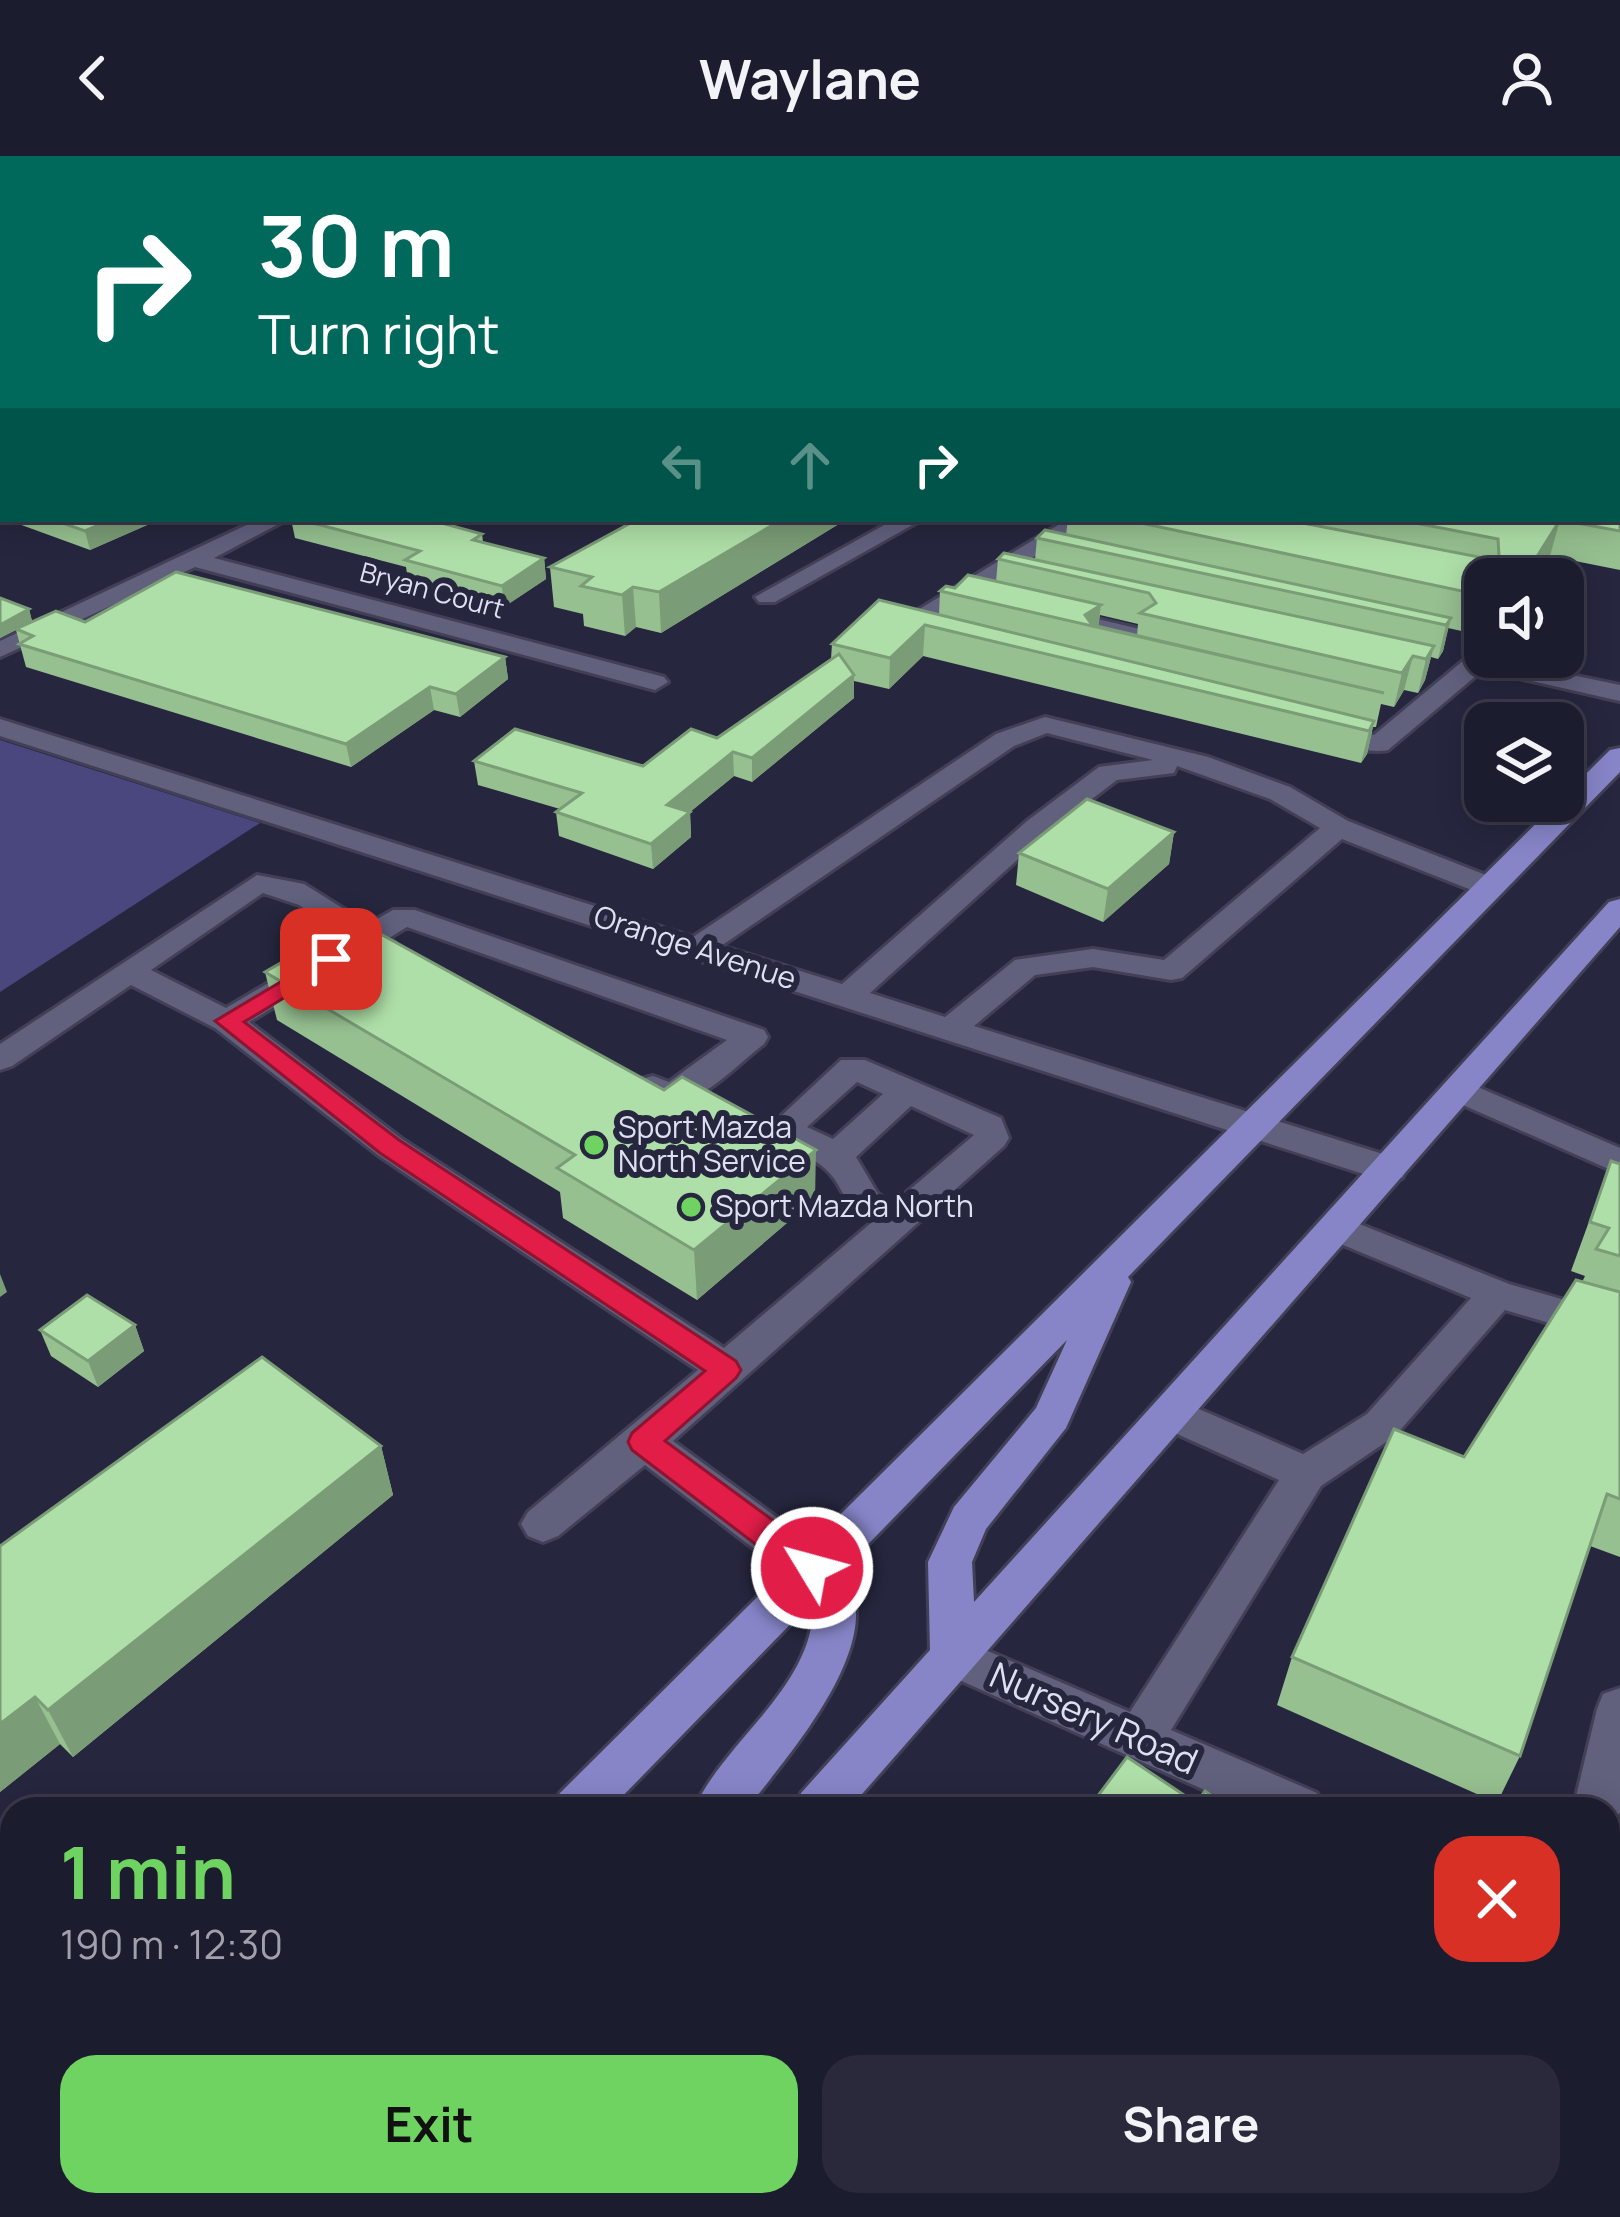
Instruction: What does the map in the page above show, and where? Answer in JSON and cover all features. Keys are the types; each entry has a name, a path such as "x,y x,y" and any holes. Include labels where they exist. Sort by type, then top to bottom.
{"main road":[{"path":"589,1797 1620,756"},
{"path":"829,1797 1616,920"},
{"path":"953,1656 950,1562 969,1520 1052,1418 1120,1262"},
{"path":"727,1797 813,1677 835,1638 836,1599 812,1568"}],"street":[{"path":"767,597 906,522"},
{"path":"0,650 267,524"},
{"path":"947,638 902,627 1073,525 1107,542"},
{"path":"1034,549 1080,559"},
{"name":"Bryan Court","path":"193,559 655,682"},
{"path":"995,572 1041,582"},
{"path":"958,594 1204,651"},
{"path":"931,610 976,621"},
{"path":"1044,637 1179,669"},
{"path":"1419,666 1464,659"},
{"path":"1288,722 1379,744 1406,710 1464,665"},
{"path":"1559,678 1620,693"},
{"path":"697,948 1005,740 1045,725 1198,763 1280,793 1339,826 1490,887"},
{"name":"Orange Avenue","path":"0,727 1389,1169"},
{"path":"848,996 1037,827 1109,772 1198,763"},
{"path":"950,1029 1026,967 1094,958 1171,970 1339,826"},
{"path":"0,1059 257,884 272,884 329,908 366,939 423,968"},
{"path":"227,1021 404,916 752,1037 671,1097 630,1075"},
{"path":"128,971 227,1021 390,1147 726,1370"},
{"path":"543,1524 644,1442 992,1138 988,1126 853,1068 783,1130 837,1155 854,1174 863,1202 896,1221"},
{"path":"1459,1090 1620,1162"},
{"path":"837,1155 907,1091"},
{"path":"1337,1228 1497,1294 1620,1330"},
{"path":"1139,1738 1306,1474 1381,1425 1497,1294"},
{"path":"1171,1414 1306,1474"},
{"path":"644,1442 812,1568"},
{"name":"Nursery Road","path":"953,1656 1273,1797"},
{"path":"1601,1797 1620,1709"}],"shaded area":[{"path":"0,740 260,823 0,992"}],"building":[{"path":"60,522 106,522 85,531"},
{"path":"309,522 438,522 482,534 473,540 544,558 502,586 405,560 420,551"},
{"path":"632,522 778,522 659,592 633,587 622,595 581,586 592,577 550,567"},
{"path":"1136,522 1298,522 1484,558 1464,558 1464,592"},
{"path":"1410,522 1559,522 1536,558 1496,558 1498,539"},
{"path":"1571,522 1620,522 1620,531"},
{"path":"1045,530 1451,618 1446,625 1037,538"},
{"path":"1004,553 1434,646 1426,659 1413,656 1402,673 1140,613 1156,603 1149,593 998,559"},
{"path":"176,572 505,657 456,694 430,687 346,744 19,644 33,636 16,629 56,611 85,622"},
{"path":"968,575 1101,605 1085,615 1092,625 1384,693 940,591 946,586 955,588"},
{"path":"0,598 29,609 0,625"},
{"path":"879,600 1374,721 1369,731 925,625 890,658 832,644"},
{"path":"839,654 854,675 752,758 733,752 667,805 690,812 651,844 556,812 582,793 474,761 515,729 643,766 691,729 717,738"},
{"path":"1087,799 1174,832 1108,889 1019,853"},
{"path":"355,920 664,1090 682,1077 816,1150 694,1250 557,1168 575,1155 265,972"},
{"path":"1611,1161 1620,1164 1620,1256 1596,1249 1609,1228 1590,1222"},
{"path":"1576,1280 1620,1292 1620,1499 1607,1494 1520,1756 1292,1657 1394,1429 1464,1457"},
{"path":"87,1295 135,1325 88,1361 40,1330"},
{"path":"262,1357 381,1446 48,1710 35,1697 0,1724 0,1546"},
{"path":"1127,1757 1187,1797 1097,1797"}],"place":[{"name":"Sport Mazda North Service","path":"594,1145"},
{"name":"Sport Mazda North","path":"691,1207"}],"route":[{"path":"331,959 227,1021 390,1147 726,1370 644,1442 812,1568"}]}
